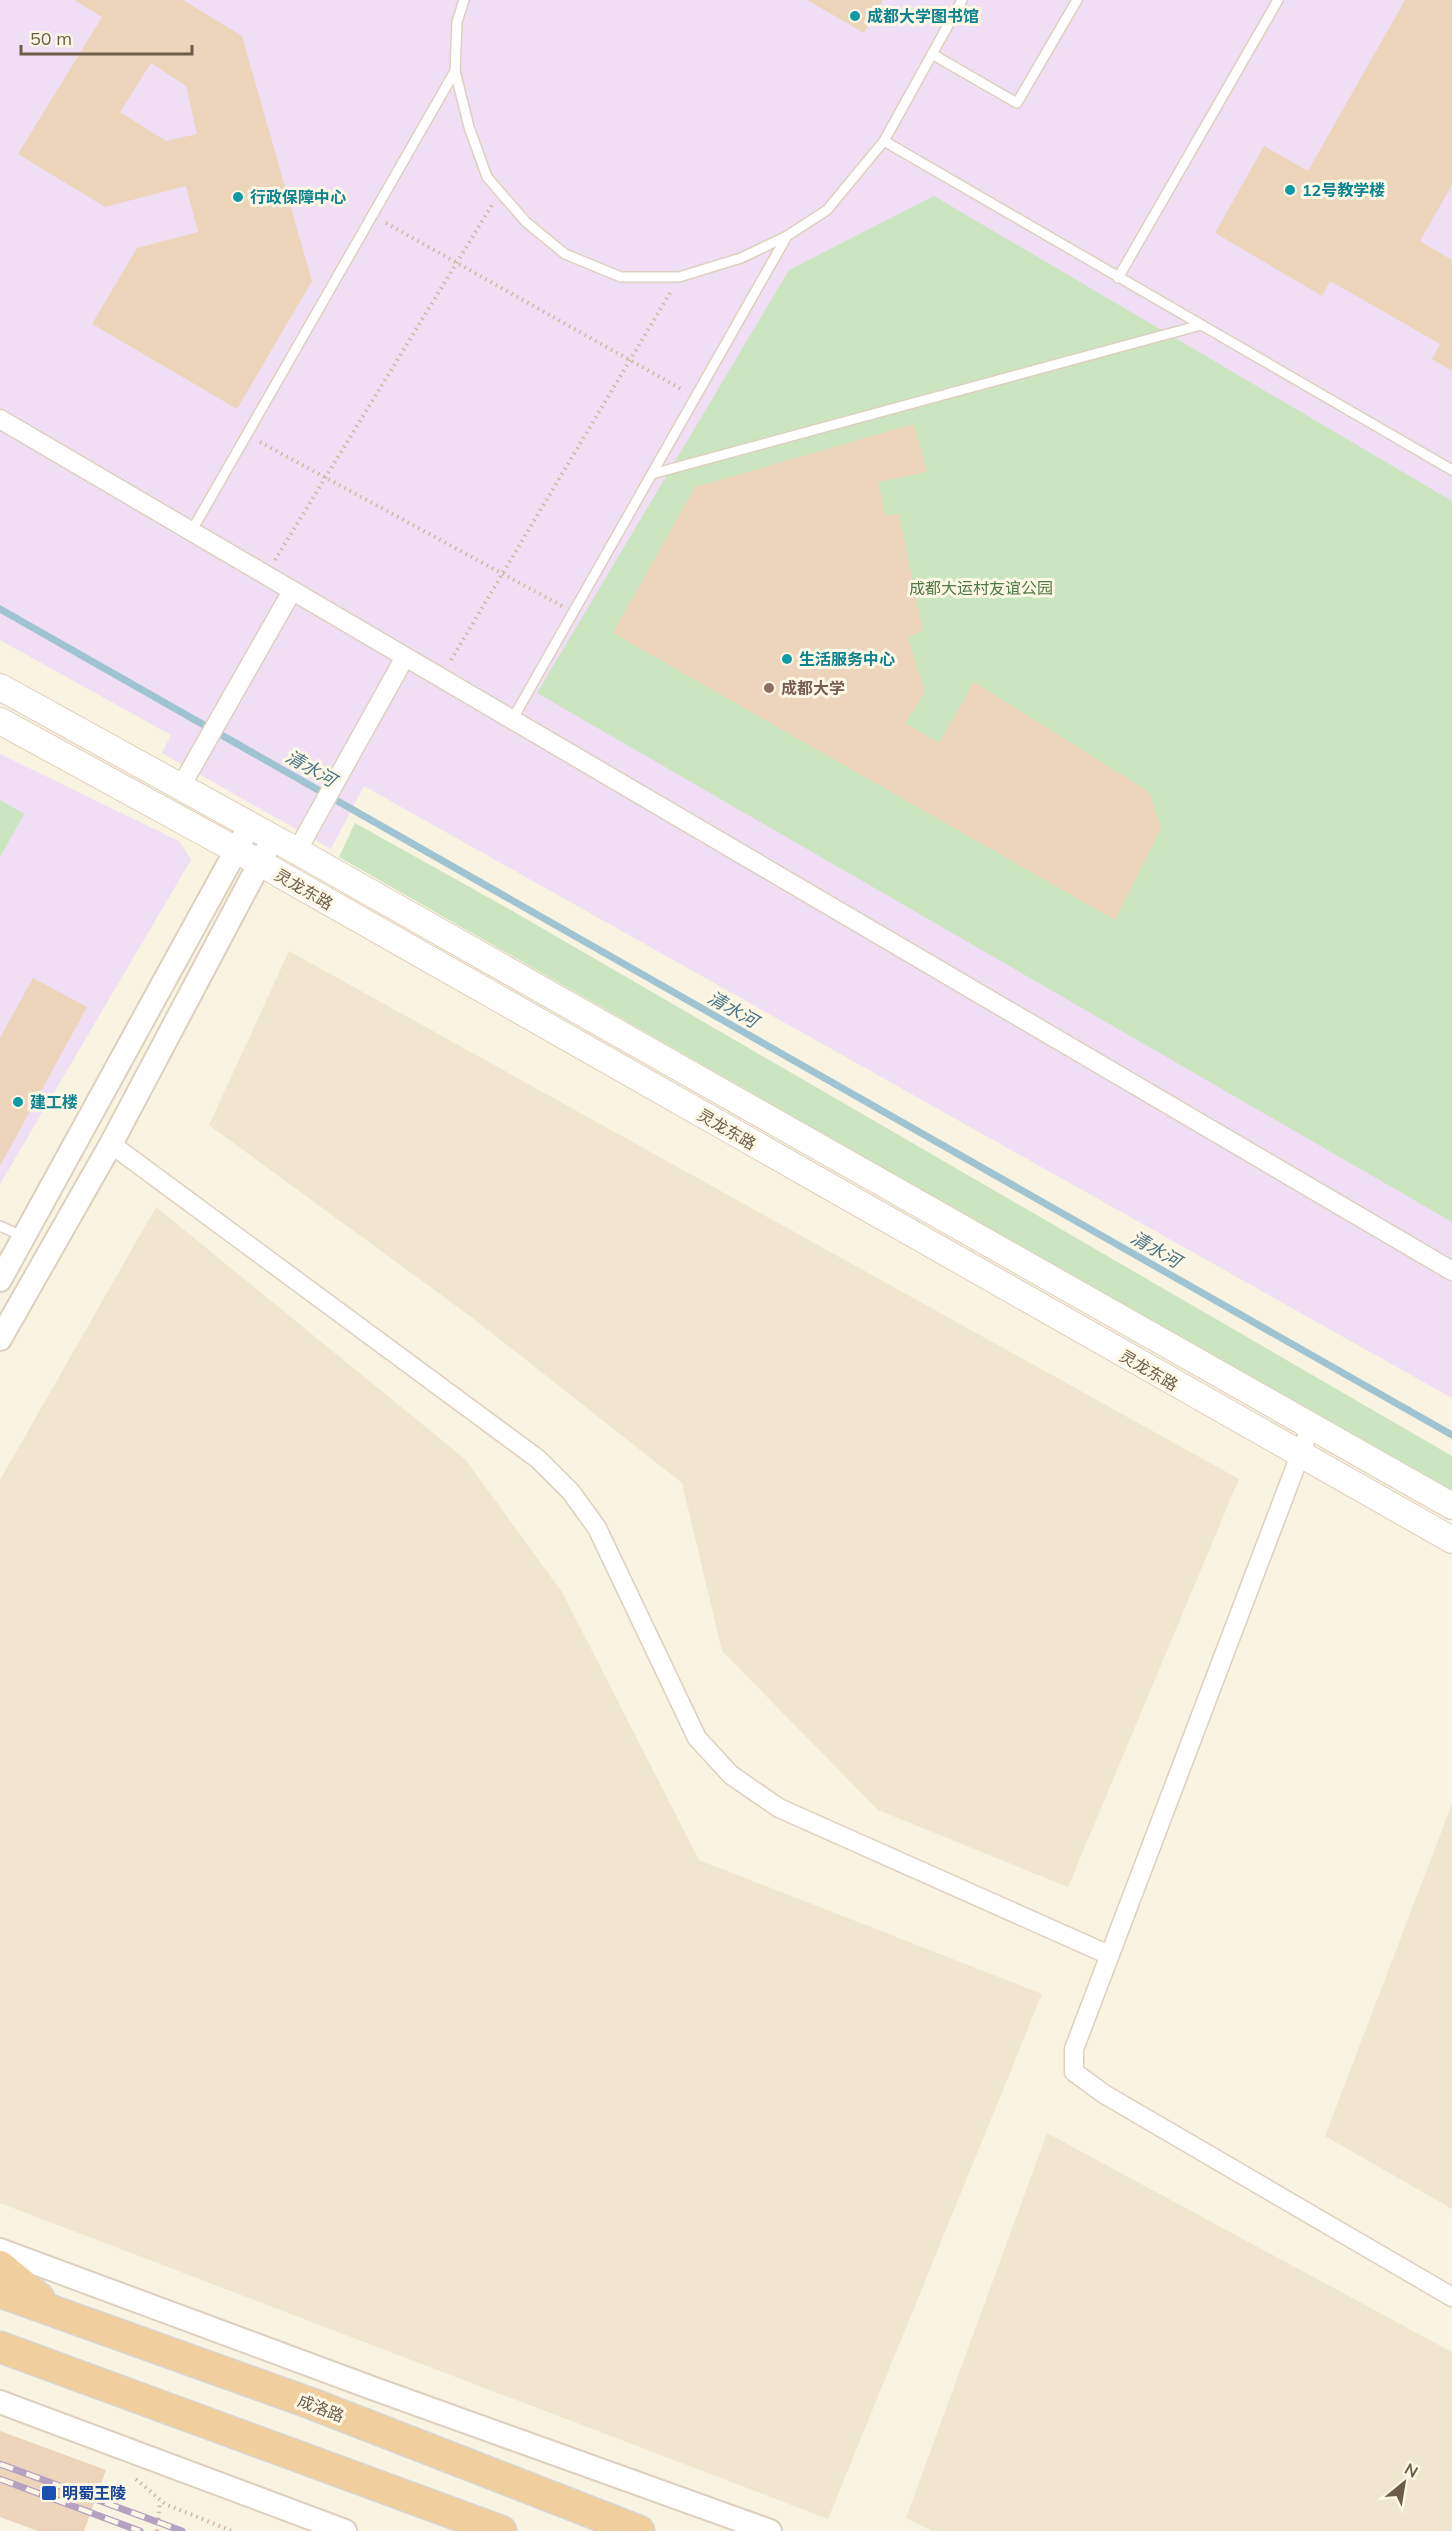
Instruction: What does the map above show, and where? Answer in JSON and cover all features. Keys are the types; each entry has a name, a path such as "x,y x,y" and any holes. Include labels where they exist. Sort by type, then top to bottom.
{"highway":[{"path":"0,2266 57,2313"},
{"name":"成洛路","path":"0,2292 310,2403 639,2531"},
{"path":"0,2348 501,2531"}],"main road":[{"name":"灵龙东路","path":"0,687 297,851 1452,1506"},
{"name":"灵龙东路","path":"0,721 260,863 1452,1540"}],"street":[{"path":"0,420 1452,1271"},
{"path":"180,788 292,591"},
{"path":"297,851 405,657"},
{"path":"0,1280 250,825"},
{"path":"0,1339 111,1144 273,838"},
{"path":"111,1144 538,1459 571,1492 597,1528 697,1738 730,1775 779,1808 1109,1955"},
{"path":"1311,1426 1074,2049 1074,2073 1104,2094 1452,2297"},
{"path":"0,2250 372,2388 770,2531"},
{"path":"0,2402 345,2531"}],"lane":[{"path":"464,0 457,21 455,71 469,128 487,177 526,222 565,254 621,277 680,277 741,258 787,236 827,210 884,141 962,0"},
{"path":"932,54 1017,103 1077,0"},
{"path":"1118,278 1278,0"},
{"path":"191,532 455,71"},
{"path":"884,141 1452,470"},
{"path":"512,720 787,236"},
{"path":"652,474 1201,325"},
{"path":"0,1226 22,1237"}],"path":[{"path":"266,575 500,192"},
{"path":"372,215 696,397"},
{"path":"441,678 680,277"},
{"path":"246,434 573,612"},
{"path":"129,2472 165,2504 232,2531"},
{"path":"157,2531 160,2501"}],"shaded area":[{"name":"成都大学","path":"0,0 1452,0 1452,1398 364,786 331,849 162,753 171,735 0,640"},
{"path":"0,754 179,841 191,860 0,1184"},
{"path":"289,951 1239,1479 1068,1887 878,1810 722,1651 682,1483 474,1319 209,1125"},
{"path":"156,1207 465,1459 562,1592 699,1860 1042,1994 828,2519 0,2203 0,1480"},
{"path":"1452,1804 1452,2209 1325,2136"},
{"path":"1047,2133 1452,2352 1452,2531 932,2531 906,2518"}],"green space":[{"name":"成都大运村友谊公园","path":"934,196 1452,501 1452,1222 537,693 789,270"},
{"path":"0,800 24,814 0,857"},
{"path":"355,823 509,909 1452,1456 1452,1493 339,857"}],"building":[{"name":"行政保障中心","path":"74,0 183,0 242,36 312,281 237,409 92,324 137,248 198,232 186,186 105,207 18,154 102,17","holes":["151,63 186,86 197,134 166,141 120,112"]},
{"name":"成都大学图书馆","path":"807,0 883,0 864,33"},
{"name":"12号教学楼","path":"1405,0 1452,0 1452,185 1420,241 1452,260 1452,371 1432,359 1440,344 1330,281 1322,296 1215,233 1264,146 1308,171"},
{"name":"生活服务中心","path":"914,424 927,472 878,482 885,515 899,514 923,631 908,637 925,692 905,723 939,743 974,682 1149,792 1161,829 1115,920 613,633 695,487"},
{"name":"建工楼","path":"33,978 87,1007 0,1166 0,1038"},
{"name":"明蜀王陵","path":"0,2431 106,2470 84,2531 38,2531 0,2517"}],"waterway":[{"name":"清水河","path":"0,609 1452,1435"}],"railway":[{"path":"0,2464 182,2531"},
{"path":"0,2479 140,2531"}],"place":[{"name":"成都大学图书馆","path":"855,16"},
{"name":"12号教学楼","path":"1290,190"},
{"name":"行政保障中心","path":"238,197"},
{"name":"生活服务中心","path":"787,659"},
{"name":"成都大学","path":"769,688"},
{"name":"建工楼","path":"18,1102"},
{"name":"明蜀王陵","path":"49,2493"}]}
